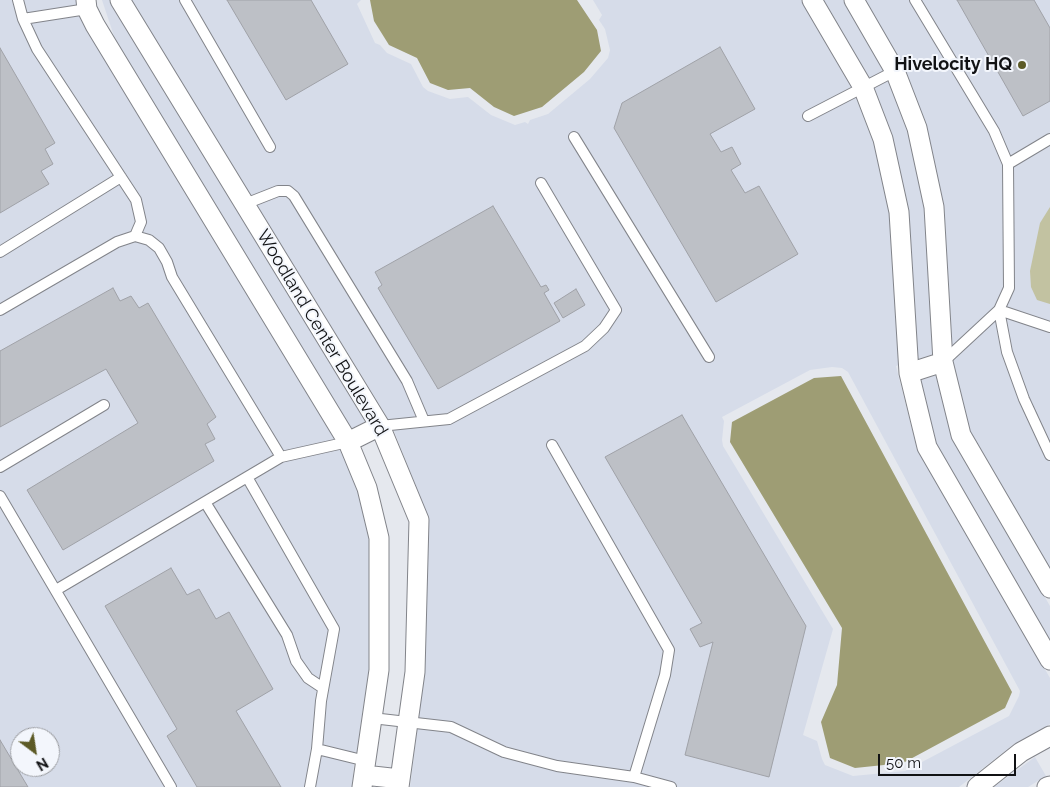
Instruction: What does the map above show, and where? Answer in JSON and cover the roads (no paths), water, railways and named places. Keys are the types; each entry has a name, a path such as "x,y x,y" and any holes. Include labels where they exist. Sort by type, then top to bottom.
{"street":[{"name":"Woodland Center Boulevard","path":"120,0 380,426 419,520 415,672 399,783"},
{"path":"812,0 863,87 883,139 899,212 909,373 927,448 1050,660"},
{"path":"854,0 895,71 917,128 934,207 943,362 961,435 1050,588"},
{"name":"Woodland Center Boulevard","path":"87,5 348,442 367,488 379,538 379,670 364,774"},
{"path":"909,373 943,362"},
{"path":"348,442 380,426"},
{"path":"976,787 1021,752 1050,736"},
{"path":"364,774 399,783"}],"lane":[{"path":"18,0 23,19 37,49 136,200 141,222 135,236"},
{"path":"185,0 270,147"},
{"path":"915,0 994,131 1008,164 1009,288 1000,310 943,362"},
{"path":"23,19 87,5"},
{"path":"808,116 895,71"},
{"path":"574,137 709,357"},
{"path":"1008,164 1050,139"},
{"path":"0,252 121,177"},
{"path":"380,426 449,419 585,346 604,328 616,310 541,183"},
{"path":"245,204 278,190 288,190 294,196 407,381 424,422"},
{"path":"0,310 117,242 135,236 149,240 159,248 167,262 172,277 281,457"},
{"path":"1000,310 1050,327"},
{"path":"1000,310 1008,352 1021,392 1050,455"},
{"path":"0,467 104,405"},
{"path":"56,590 281,457 348,442"},
{"path":"552,445 669,650 665,676 634,777"},
{"path":"247,477 334,629 310,787"},
{"path":"0,496 172,787"},
{"path":"205,502 287,635 296,661 308,678 324,688"},
{"path":"372,718 451,727 504,752 557,766 634,777 671,787"},
{"path":"317,749 364,774"}],"place":[{"name":"Hivelocity HQ","path":"1022,65"}]}
